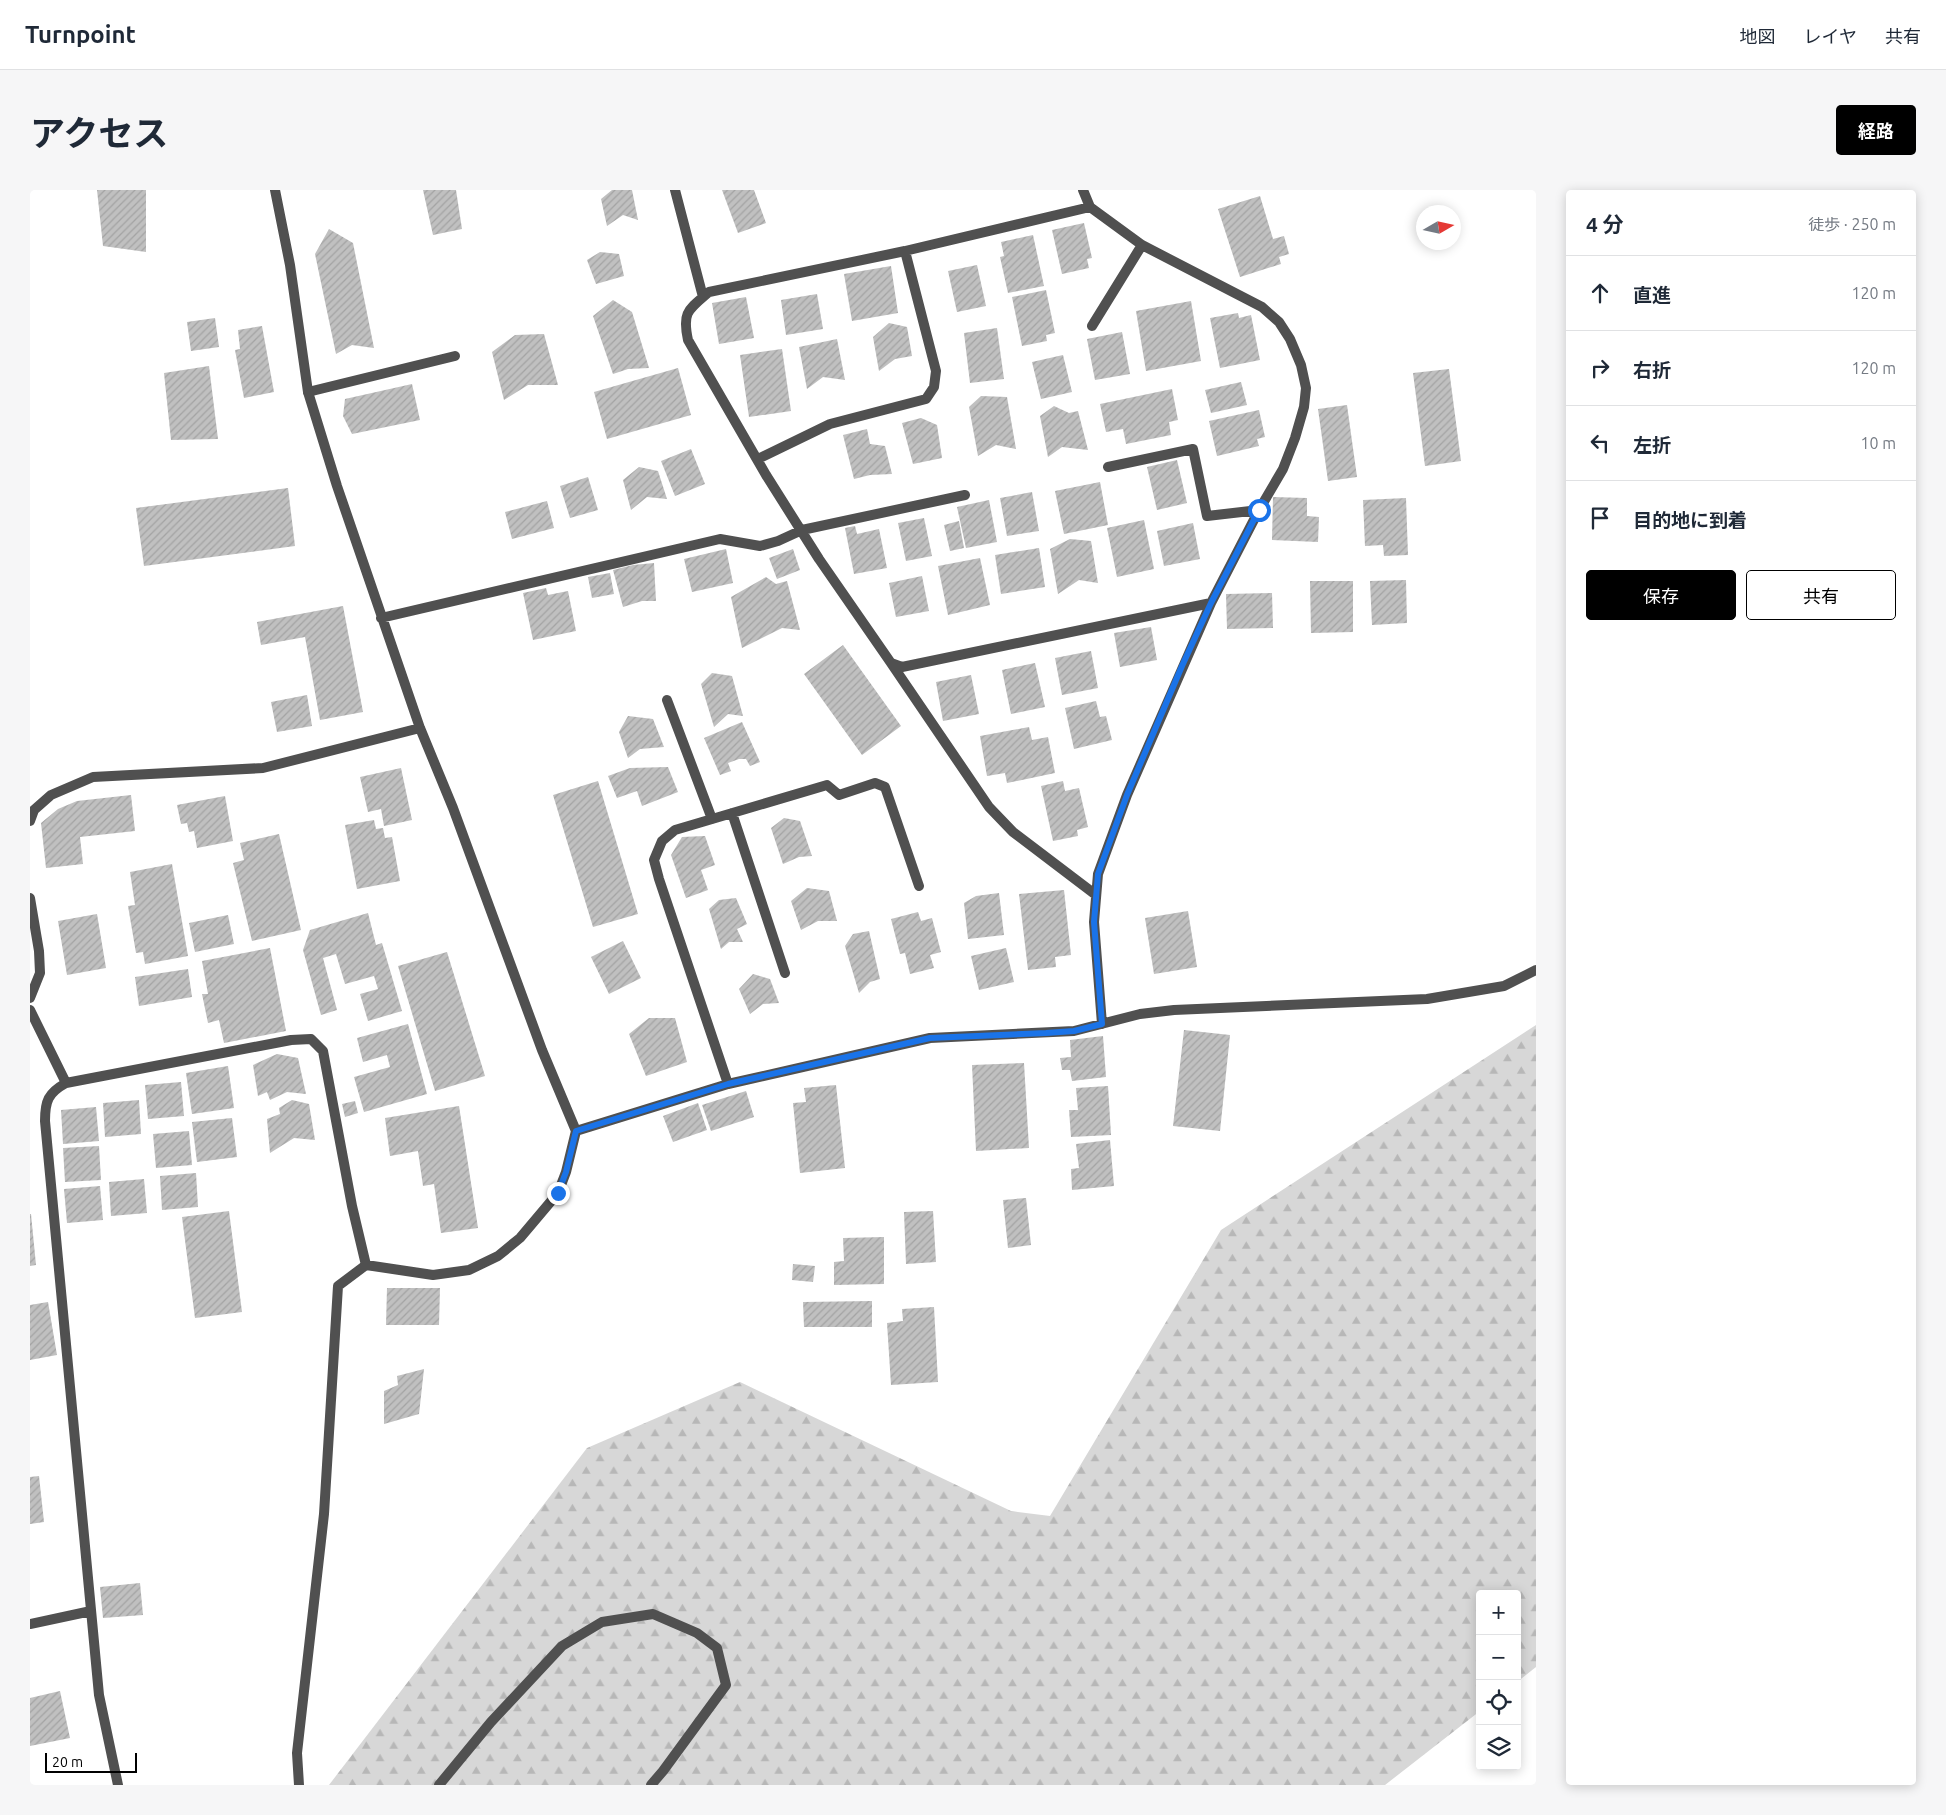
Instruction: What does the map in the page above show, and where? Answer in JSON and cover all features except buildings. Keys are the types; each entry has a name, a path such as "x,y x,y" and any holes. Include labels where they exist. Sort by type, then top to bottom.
{"street":[{"path":"275,190 290,265 308,392 336,486 420,728 453,808 542,1050 576,1131 566,1172 558,1193 520,1238 498,1256 468,1270 433,1274 366,1265 338,1286 324,1514 297,1752 299,1785"},
{"path":"675,190 703,297"},
{"path":"1083,190 1090,207 1142,245 1262,307 1279,322 1290,339 1303,373 1306,388 1304,407 1283,469 1259,510 1211,603 1127,795 1098,874 1094,922 1102,1024"},
{"path":"1090,207 905,251 709,292 692,306 684,322 688,340 819,559 989,807 1014,832 1096,895"},
{"path":"1092,326 1142,245"},
{"path":"758,459 830,424 926,399 934,387 936,371 905,251"},
{"path":"308,392 455,356"},
{"path":"1108,466 1193,449 1207,516 1259,510"},
{"path":"382,618 720,539 760,546 778,541 802,530 965,495"},
{"path":"891,663 902,667 1211,603"},
{"path":"667,700 712,819"},
{"path":"30,822 34,810 51,795 93,777 263,768 420,728"},
{"path":"728,1084 659,879 654,860 662,841 675,830 827,785 839,795 875,783 885,787 920,886"},
{"path":"732,812 785,973"},
{"path":"30,898 39,951 40,973 30,998"},
{"path":"576,1131 728,1084 930,1038 1074,1031 1140,1014 1174,1010 1427,998 1504,986 1536,970"},
{"path":"30,1010 66,1083"},
{"path":"118,1785 99,1695 45,1105 53,1090 66,1083 291,1040 311,1039 323,1051 352,1206 366,1265"},
{"path":"30,1624 91,1611"},
{"path":"439,1785 491,1722 562,1646 602,1622 653,1614 697,1633 718,1648 726,1684 651,1785"}],"green space":[{"path":"1536,1025 1536,1667 1521,1679 1521,1590 1476,1590 1476,1714 1385,1785 329,1785 587,1448 740,1382 1011,1511 1050,1516 1221,1230"}],"route":[{"path":"558,1193 566,1172 576,1131 728,1084 930,1038 1074,1031 1102,1024 1094,922 1098,874 1127,795 1182,666 1211,603 1259,510"}]}
